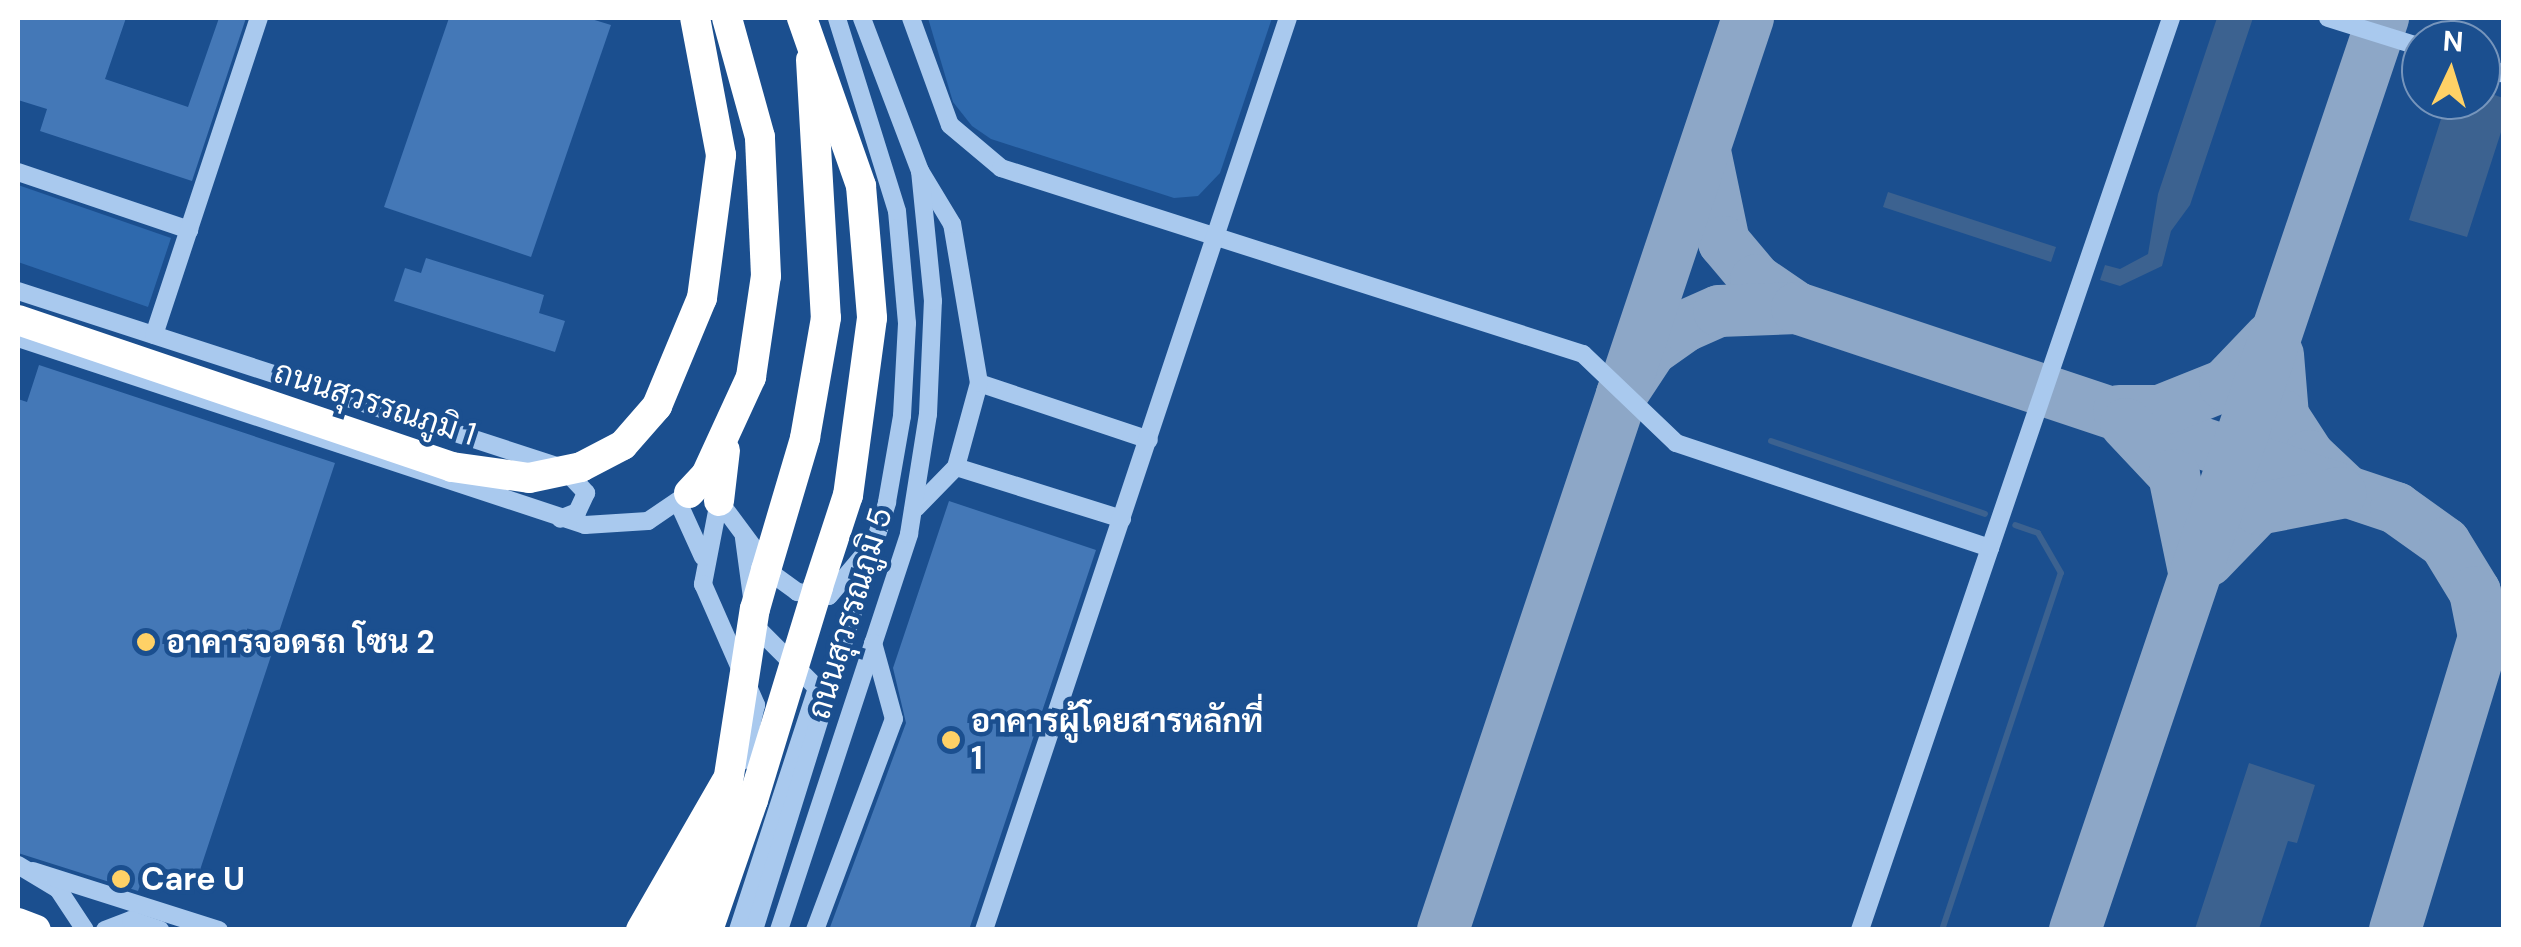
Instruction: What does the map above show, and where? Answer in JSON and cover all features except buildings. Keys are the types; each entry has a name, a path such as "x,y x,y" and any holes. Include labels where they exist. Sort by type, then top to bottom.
{"highway":[{"name":"ถนนสุวรรณภูมิ 1","path":"18,320 452,467 530,478 581,467 623,445 658,406 702,298 720,155 695,18"},
{"path":"684,498 728,432 751,376 766,276 760,136 727,18"},
{"path":"690,930 716,866 755,609 805,438 826,318 806,30"},
{"path":"708,930 848,495 868,371 861,186 806,30"},
{"path":"719,501 728,432"},
{"path":"641,930 726,782"},
{"path":"664,930 694,873 752,800"},
{"path":"18,924 36,930"}],"street":[{"path":"154,336 259,18"},
{"name":"ถนนสุวรรณภูมิ 5","path":"754,930 887,502 905,375 902,247 888,173 838,18"},
{"name":"ถนนสุวรรณภูมิ 5","path":"779,930 916,508 933,318 920,171 862,18"},
{"path":"910,18 950,124 982,159 1216,231 1583,354 1676,444 1990,548"},
{"path":"984,930 1288,18"},
{"path":"1860,930 2171,18"},
{"path":"2328,18 2401,41"},
{"path":"916,508 956,466 979,383 952,224 920,171"},
{"path":"18,172 188,230"},
{"path":"18,291 563,468 582,483 585,504 559,519"},
{"path":"89,362 104,319"},
{"path":"18,338 559,519 622,525 684,498 703,558 711,608 756,705 683,930"},
{"path":"979,383 1148,440"},
{"path":"304,434 318,390"},
{"path":"371,456 385,412"},
{"path":"956,466 1122,519"},
{"path":"703,558 719,501"},
{"name":"ถนนสุวรรณภูมิ 5","path":"719,501 744,538 797,592 829,596 854,575 887,502"},
{"path":"738,930 816,688 756,626 744,538"},
{"path":"815,930 894,719 874,643"},
{"path":"25,868 58,889 85,930"},
{"path":"25,868 219,930"},
{"path":"104,930 131,920 160,930"}],"shaded area":[{"path":"928,18 1272,18 1220,173 1198,196 1174,198 991,139 972,126 953,102"},
{"path":"2217,18 2253,18 2190,205 2171,231 2162,266 2120,286 2100,280 2105,265 2120,269 2148,254 2158,194"},
{"path":"2503,98 2503,126 2467,237 2409,220 2441,120 2501,120"},
{"path":"18,185 171,238 148,307 18,262"},
{"path":"1888,192 2056,247 2051,262 1883,207"},
{"path":"2249,763 2315,785 2297,843 2288,841 2259,929 2195,929"}],"waterway":[{"path":"1771,441 1985,514"},
{"path":"1942,930 2061,573 2038,533 2015,525"}],"taxiway":[{"path":"1443,930 1748,18"},
{"path":"2075,930 2383,18"},
{"path":"1706,156 1724,242 1756,280 1797,308"},
{"path":"1622,394 1651,350 1685,326 1719,311 1797,308 2396,508 2445,543 2475,592 2484,637 2395,930"},
{"path":"2119,411 2160,411 2225,385 2270,338"},
{"path":"2278,355 2283,416 2309,456 2343,488"},
{"path":"2126,424 2174,475 2194,572"},
{"path":"2208,561 2258,509 2340,493"}],"place":[{"name":"อาคารจอดรถ โซน 2","path":"146,642"},
{"name":"อาคารผู้โดยสารหลักที่ 1","path":"951,740"},
{"name":"Care U","path":"121,879"}]}
